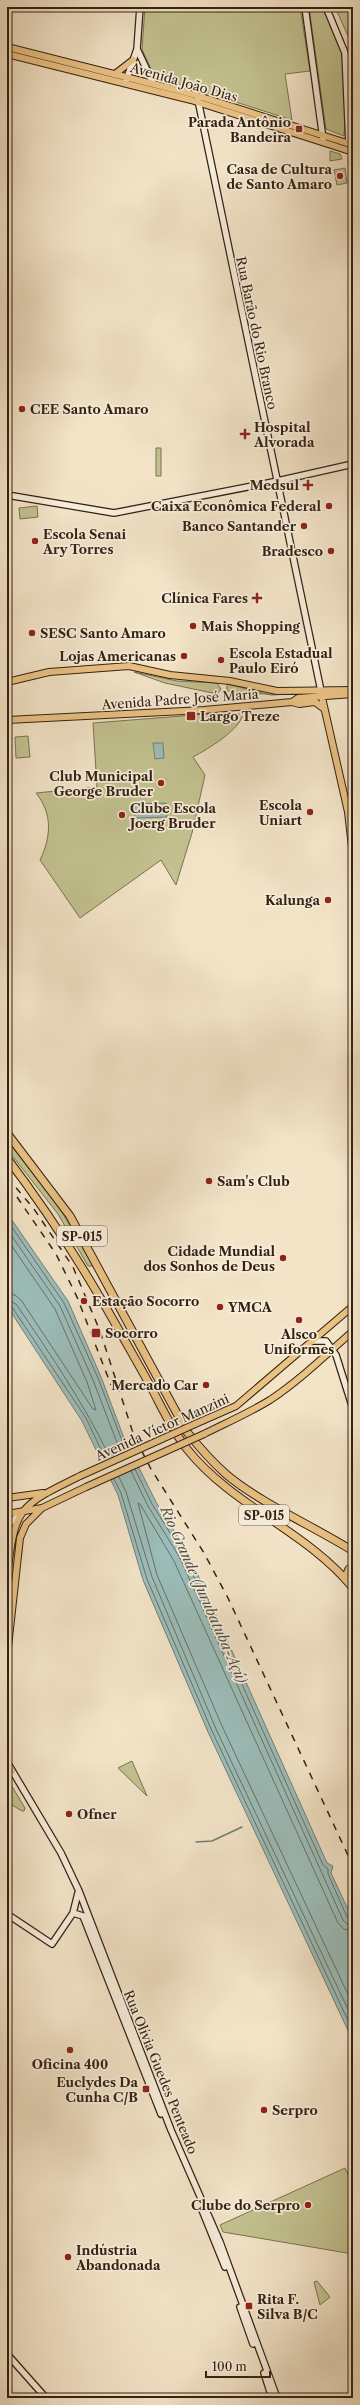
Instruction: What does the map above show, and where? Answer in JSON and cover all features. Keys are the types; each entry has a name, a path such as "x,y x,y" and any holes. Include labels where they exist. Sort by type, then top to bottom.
{"highway":[{"name":"SP-015","path":"7,1133 70,1216 187,1432 201,1450 227,1475 246,1488 353,1551"},
{"name":"SP-015","path":"7,1158 34,1194 77,1258 152,1388 174,1432 186,1448 215,1479 297,1537 345,1579 353,1588"},
{"path":"353,1568 349,1569 345,1579 353,1582"}],"main road":[{"name":"Avenida João Dias","path":"7,47 115,74 126,80 153,83 351,145"},
{"name":"Avenida João Dias","path":"7,54 126,80 323,144 353,152"},
{"path":"115,74 132,62"},
{"name":"Avenida Padre José Maria","path":"7,682 49,672 129,666 170,675 237,682 277,691 353,694"},
{"name":"Avenida Padre José Maria","path":"7,720 204,710 292,702 298,698 321,693 353,690"},
{"name":"Rua Barão do Rio Branco","path":"321,693 342,785 353,856"},
{"path":"292,702 299,704 315,702 326,710"},
{"name":"Avenida Víctor Manzini","path":"45,1493 236,1406 314,1341 353,1306"},
{"name":"Avenida Víctor Manzini","path":"42,1508 204,1434 270,1400 353,1331"},
{"path":"7,1498 45,1493"},
{"path":"7,1577 12,1536 21,1513 28,1505 45,1493"},
{"path":"7,1514 21,1513 42,1508"},
{"path":"7,1656 20,1538 26,1524 42,1508"}],"street":[{"path":"126,80 137,49 140,7"},
{"path":"305,7 323,144"},
{"path":"326,7 345,53 351,145"},
{"path":"137,49 146,71 153,83"},
{"path":"132,62 146,71"},
{"name":"Rua Barão do Rio Branco","path":"198,96 276,481 321,693"},
{"path":"7,495 114,513 353,464"},
{"path":"314,1341 326,1341 333,1349 353,1408"},
{"path":"7,1526 21,1513"},
{"name":"Rua Olívia Guedes Penteado","path":"7,1762 10,1770 61,1853 79,1891 180,2156 220,2242 277,2398"},
{"path":"7,1914 52,1944 78,1904 79,1891"},
{"name":"Rua Olívia Guedes Penteado","path":"73,1913 83,1916 127,2030 225,2265 272,2398"},
{"path":"7,2354 46,2398"}],"shaded area":[{"path":"145,7 300,7 310,71 285,74 292,120 154,76 142,49"},
{"path":"309,7 325,7 343,49 346,96 344,136 326,129"},
{"path":"335,7 353,7 353,56 352,45"},
{"path":"330,151 340,154 342,159 330,161"},
{"path":"345,168 347,183 337,185 334,170"},
{"path":"353,393 353,454 349,394"},
{"path":"156,448 161,448 161,476 156,476"},
{"path":"37,506 38,517 20,519 19,508"},
{"path":"134,672 177,681 217,683 221,689 217,694 165,683"},
{"path":"227,684 267,694 227,691"},
{"name":"Clube Escola Joerg Bruder","path":"220,713 243,714 241,720 230,733 193,757 205,775 192,833 176,885 161,860 80,918 40,860 48,834 48,817 42,801 36,793 97,787 93,723"},
{"path":"28,736 30,757 16,758 15,737"},
{"path":"7,1140 59,1207 103,1283 93,1266 88,1266 58,1214 7,1149"},
{"path":"132,1761 147,1796 118,1768"},
{"path":"7,1778 25,1808 24,1811 7,1802"},
{"name":"Clube do Serpro","path":"345,2168 353,2185 353,2254 223,2232 220,2225"},
{"path":"317,2281 330,2297 320,2305 314,2282"}],"water":[{"path":"153,743 163,743 164,758 155,759"},
{"path":"166,803 167,817 135,818 134,804"},
{"name":"Rio Grande (Jurubatuba-Açú)","path":"7,1213 68,1301 101,1377 124,1438 156,1502 188,1553 327,1863 333,1866 331,1873 353,1920 353,2041 208,1732 143,1580 118,1495 82,1421 7,1306"}],"pier":[{"path":"131,1448 140,1465 108,1480 100,1462"}],"waterway":[{"path":"196,1842 212,1841 242,1827"}],"railway":[{"path":"7,1177 34,1209 73,1267 100,1331 134,1436 151,1469 204,1553 228,1598 353,1866"},
{"path":"17,1197 56,1254 77,1297 111,1385"}],"place":[{"name":"Parada Antônio Bandeira","path":"299,129"},
{"name":"Casa de Cultura de Santo Amaro","path":"340,176"},
{"name":"CEE Santo Amaro","path":"22,409"},
{"name":"Hospital Alvorada","path":"245,434"},
{"name":"Medsul","path":"308,485"},
{"name":"Caixa Econômica Federal","path":"329,506"},
{"name":"Banco Santander","path":"304,526"},
{"name":"Escola Senai Ary Torres","path":"35,541"},
{"name":"Bradesco","path":"331,551"},
{"name":"Clínica Fares","path":"257,598"},
{"name":"Mais Shopping","path":"193,626"},
{"name":"SESC Santo Amaro","path":"32,633"},
{"name":"Lojas Americanas","path":"184,656"},
{"name":"Escola Estadual Paulo Eiró","path":"221,660"},
{"name":"Largo Treze","path":"191,716"},
{"name":"Club Municipal George Bruder","path":"161,783"},
{"name":"Escola Uniart","path":"310,812"},
{"name":"Clube Escola Joerg Bruder","path":"122,815"},
{"name":"Kalunga","path":"328,900"},
{"name":"Sam's Club","path":"209,1181"},
{"name":"Cidade Mundial dos Sonhos de Deus","path":"283,1258"},
{"name":"Estação Socorro","path":"84,1301"},
{"name":"YMCA","path":"220,1307"},
{"name":"Alsco Uniformes","path":"299,1320"},
{"name":"Socorro","path":"96,1333"},
{"name":"Mercado Car","path":"206,1385"},
{"name":"Ofner","path":"69,1814"},
{"name":"Oficina 400","path":"70,2050"},
{"name":"Euclydes Da Cunha C/B","path":"146,2089"},
{"name":"Serpro","path":"264,2110"},
{"name":"Clube do Serpro","path":"308,2205"},
{"name":"Indústria Abandonada","path":"68,2257"},
{"name":"Rita F. Silva B/C","path":"249,2306"}]}
